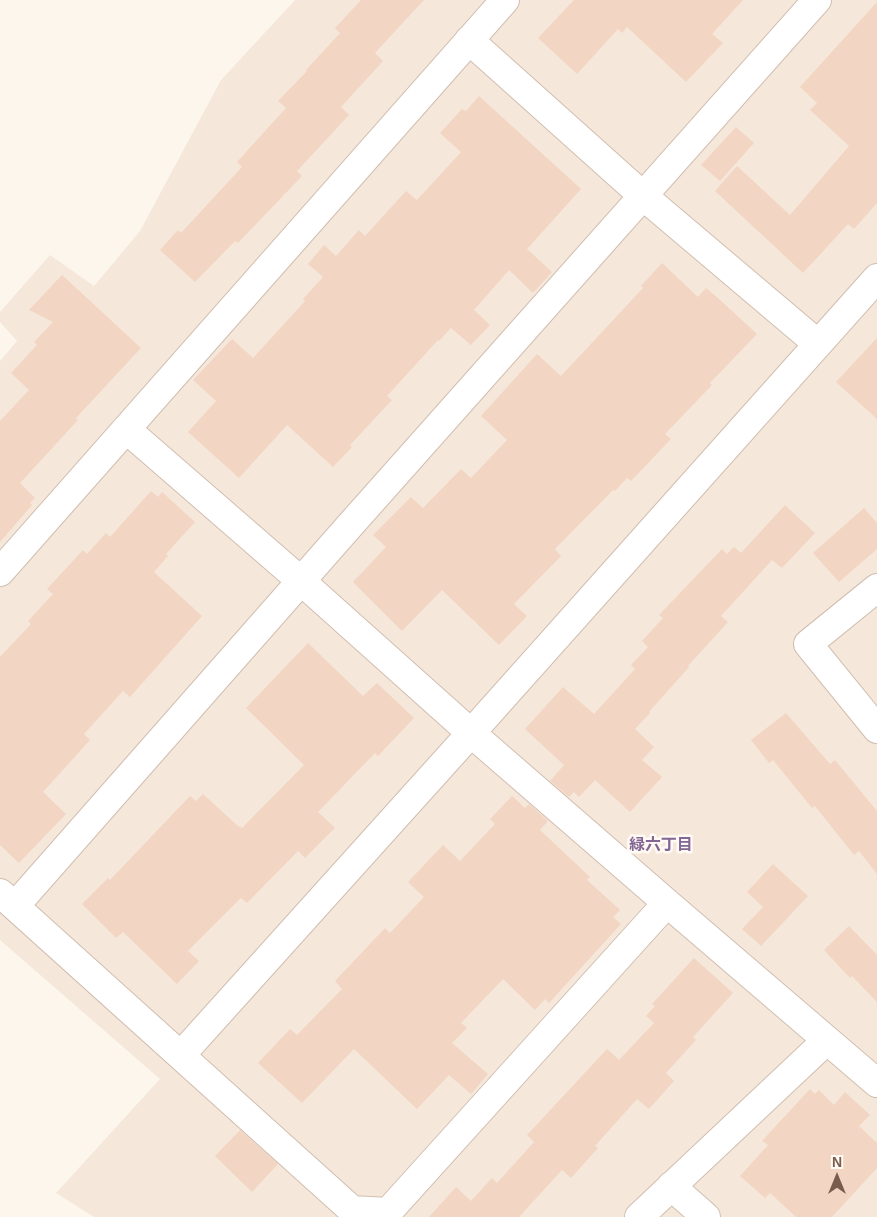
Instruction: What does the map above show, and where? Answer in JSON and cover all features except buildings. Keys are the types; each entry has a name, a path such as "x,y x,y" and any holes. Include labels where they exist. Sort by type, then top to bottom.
{"street":[{"path":"0,572 505,0"},
{"path":"667,903 388,1212 352,1210 8,899 301,581 817,0"},
{"path":"469,40 642,195 818,344"},
{"path":"181,1054 471,733 877,278"},
{"path":"126,428 471,733 877,1083"},
{"path":"877,588 808,644 877,729"},
{"path":"639,1217 827,1040"},
{"path":"671,1186 706,1217"}],"shaded area":[{"path":"295,0 877,0 877,1217 94,1217 56,1193 160,1079 0,940 0,361 17,341 0,322 0,312 50,255 94,286 140,231 221,80"}],"district":[{"name":"緑六丁目","path":"661,846"}]}
